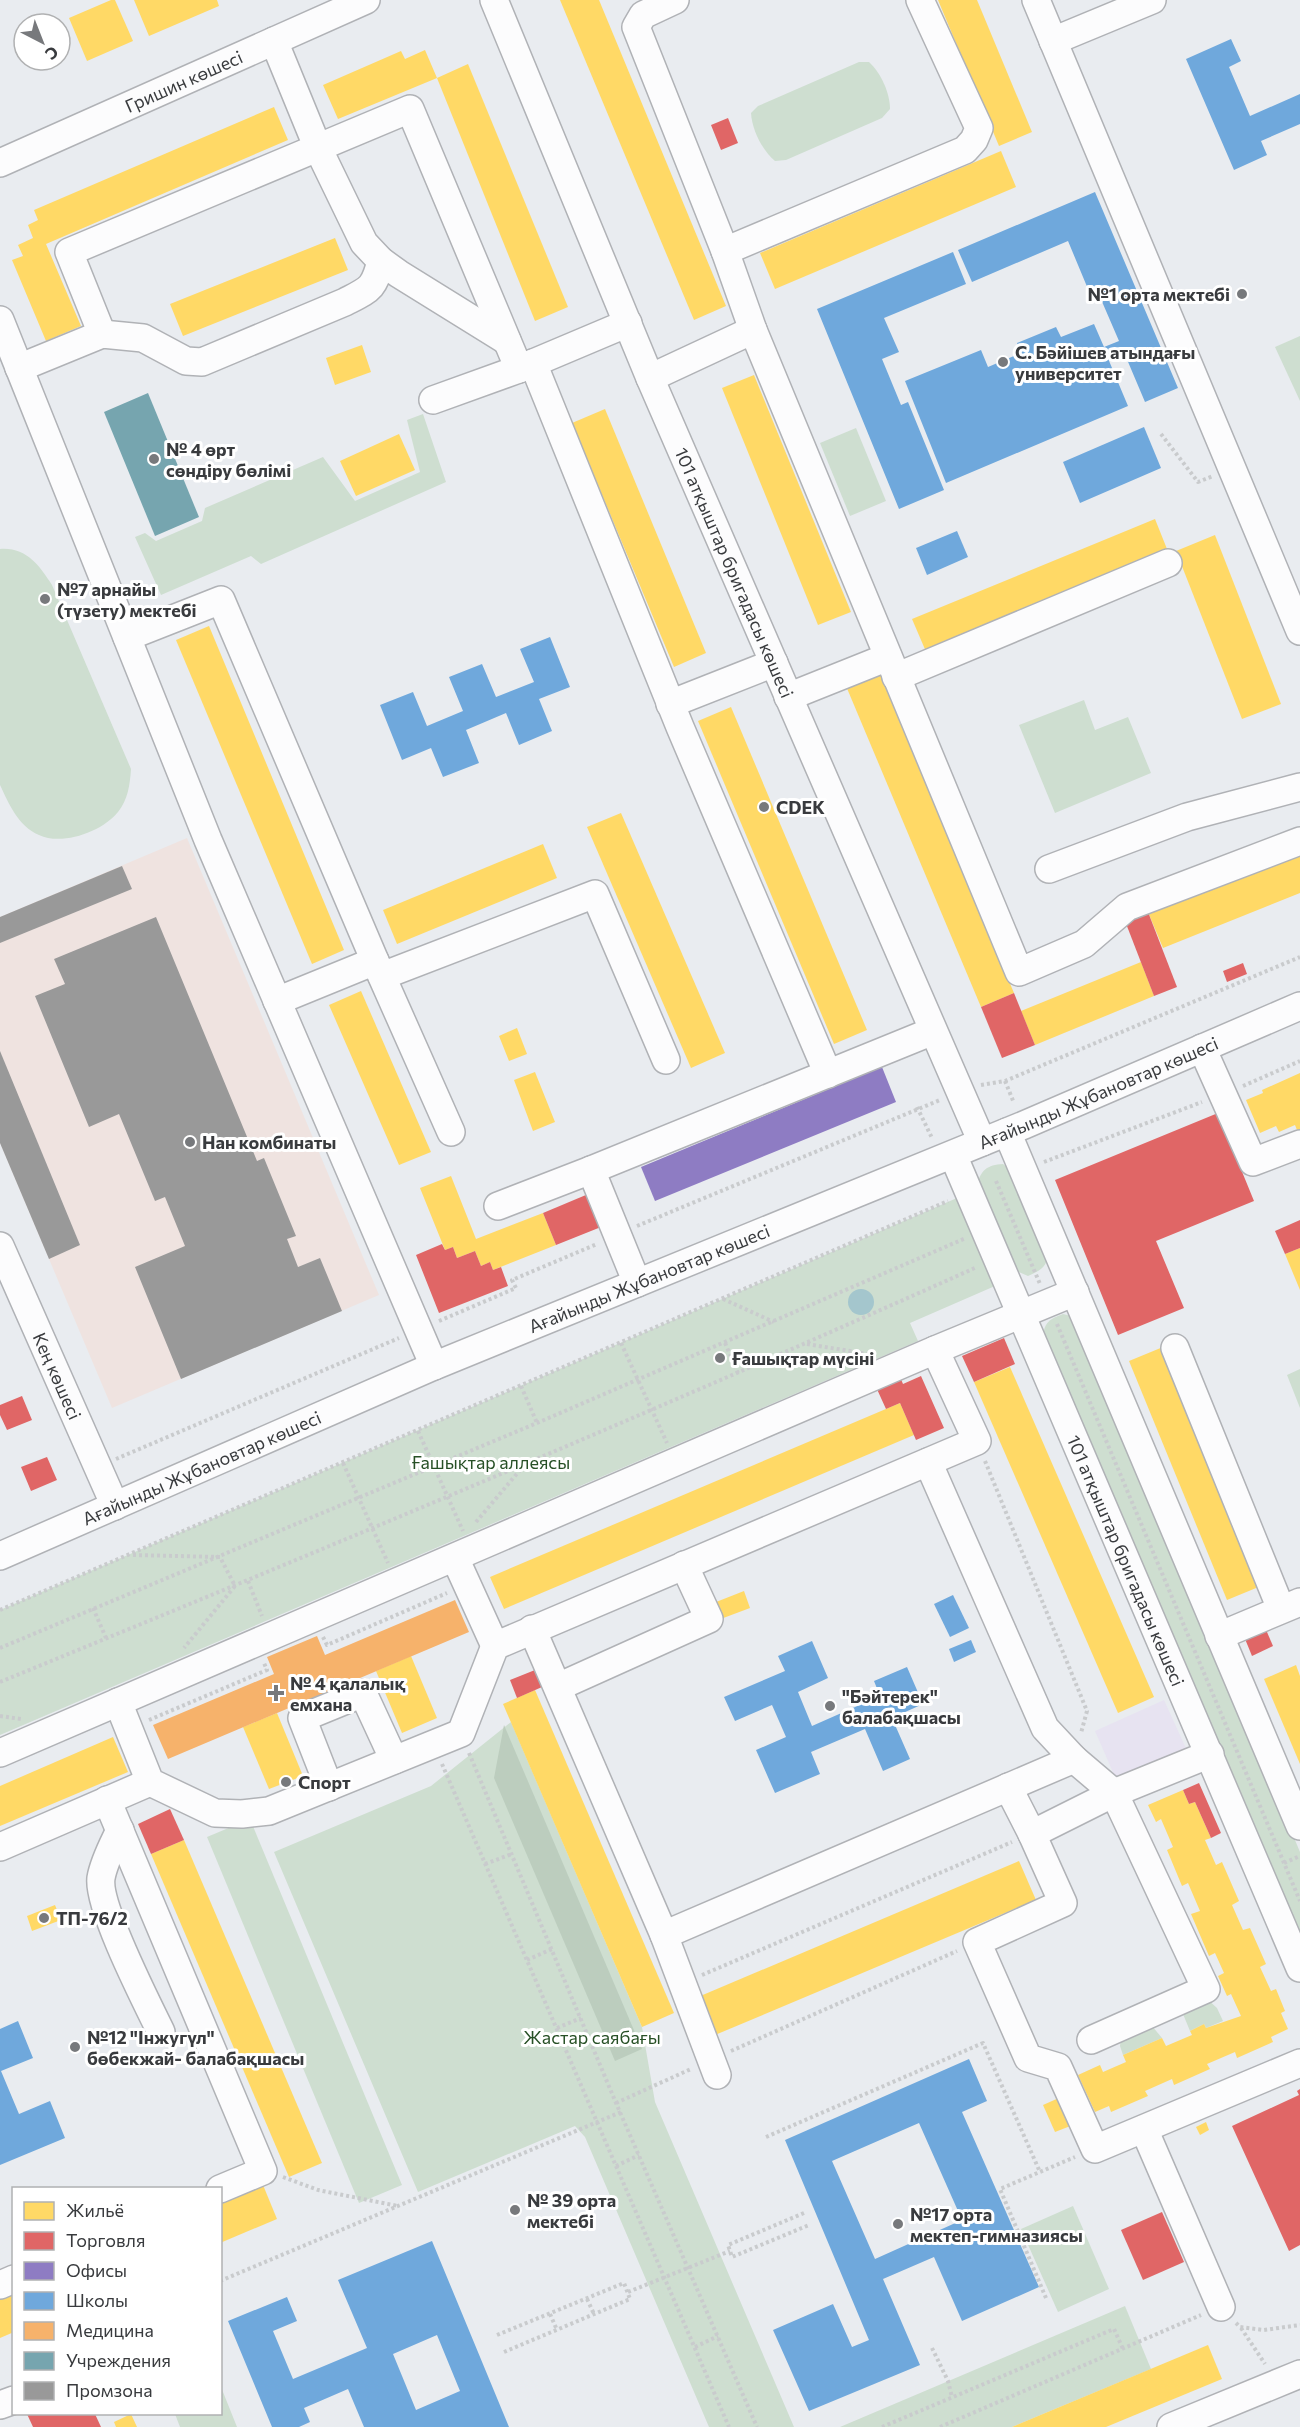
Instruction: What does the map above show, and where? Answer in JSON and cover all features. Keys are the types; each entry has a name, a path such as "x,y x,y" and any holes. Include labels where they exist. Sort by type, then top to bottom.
{"street":[{"name":"Гришин көшесі","path":"0,163 366,0"},
{"name":"101 атқыштар бригадасы көшесі","path":"494,0 650,378 982,1142"},
{"path":"675,0 643,15 636,27 725,251 753,330 1019,972 1084,944 1127,907 1300,841"},
{"path":"725,251 965,150 974,140 979,128 920,0"},
{"path":"1036,0 1300,631"},
{"path":"1053,41 1148,1"},
{"path":"274,41 317,146 364,243 381,261 507,341"},
{"path":"102,334 69,252 410,108 507,341 526,366 828,1074"},
{"path":"19,368 102,334 144,338 186,361 202,362 367,291 376,280 381,261"},
{"path":"0,320 208,840 434,1366"},
{"path":"432,399 526,366 628,323"},
{"path":"650,378 753,330"},
{"path":"788,697 892,667 1168,563"},
{"path":"127,638 221,600 378,969 451,1132"},
{"path":"670,704 774,663"},
{"path":"1049,869 1187,816 1300,787"},
{"path":"277,1001 378,969 595,894 666,1060"},
{"name":"Ағайынды Жұбановтар көшесі","path":"0,1556 434,1366 953,1155 1300,1006"},
{"path":"498,1206 933,1031"},
{"path":"1202,1048 1253,1162 1300,1143"},
{"path":"1007,1132 1300,1826"},
{"name":"101 атқыштар бригадасы көшесі","path":"953,1155 980,1233 1022,1314 1195,1684 1210,1754 1300,1968"},
{"path":"591,1170 637,1283"},
{"name":"Кең көшесі","path":"0,1246 115,1506"},
{"path":"0,1753 935,1350 1075,1292"},
{"path":"1174,1348 1291,1605 1220,1636"},
{"path":"118,1702 150,1782 215,1813 242,1814 269,1811 434,1745 461,1733 495,1646 977,1441 935,1350"},
{"path":"928,1462 1045,1728 1074,1760 1114,1793 1206,1989 1091,2040"},
{"path":"455,1557 495,1646"},
{"path":"558,1687 709,1619 684,1564"},
{"path":"532,1629 663,1935 715,2068"},
{"path":"329,1786 302,1718 363,1693 394,1760"},
{"path":"1032,1834 1114,1793 1210,1754"},
{"path":"663,1935 1074,1760"},
{"path":"0,1847 150,1782"},
{"path":"1008,1787 1063,1903 977,1942 1028,2058 1058,2067 1095,2149 1300,2063"},
{"path":"107,1800 263,2170 222,2188"},
{"path":"120,1830 105,1863 101,1880 106,1906 138,1986 161,2032"},
{"path":"1144,2129 1221,2307"},
{"path":"1171,2427 1300,2374"}],"path":[{"path":"1161,434 1198,482 1232,468"},
{"path":"975,1086 1005,1081 1300,957"},
{"path":"1040,1164 1224,1094 1300,1061"},
{"path":"1005,1081 1014,1103"},
{"path":"98,1467 516,1288 512,1280 617,1234 917,1107 946,1098"},
{"path":"917,1107 932,1138"},
{"path":"988,1185 1005,1178"},
{"path":"996,1181 1060,1332 1195,1684 1300,1901"},
{"path":"0,1610 957,1197"},
{"path":"0,1648 434,1467 1040,1209"},
{"path":"0,1682 248,1581 651,1410 806,1344 986,1263"},
{"path":"723,1299 774,1323"},
{"path":"1034,1342 1087,1321"},
{"path":"621,1343 669,1448"},
{"path":"725,1343 738,1373"},
{"path":"806,1344 870,1355"},
{"path":"521,1386 537,1423"},
{"path":"418,1431 465,1536 526,1463"},
{"path":"977,1441 1087,1711 1074,1760"},
{"path":"343,1463 390,1568"},
{"path":"130,1554 220,1557"},
{"path":"220,1557 235,1586"},
{"path":"248,1581 263,1618"},
{"path":"319,1628 327,1645 468,1585"},
{"path":"182,1651 235,1586"},
{"path":"93,1608 106,1638"},
{"path":"129,1729 267,1670 263,1662"},
{"path":"1195,1684 1233,1668"},
{"path":"0,1716 23,1719"},
{"path":"461,1733 616,2103 757,2427"},
{"path":"434,1745 729,2427"},
{"path":"682,1983 1032,1834"},
{"path":"485,1864 512,1854"},
{"path":"616,2103 715,2068 977,1942"},
{"path":"527,1960 552,1949"},
{"path":"556,2028 581,2018"},
{"path":"766,2137 983,2043 1040,2172"},
{"path":"222,2280 621,2112"},
{"path":"1046,2298 1000,2189 1095,2149"},
{"path":"616,2166 639,2155"},
{"path":"263,2170 318,2190 398,2206"},
{"path":"804,2213 728,2245 732,2257 809,2225"},
{"path":"628,2292 730,2251"},
{"path":"497,2335 624,2283 628,2292 630,2299 504,2352"},
{"path":"587,2299 594,2314"},
{"path":"940,2427 1221,2307 1240,2327 1264,2330 1300,2325"},
{"path":"550,2314 557,2330"},
{"path":"882,2427 1114,2329 1123,2349"},
{"path":"694,2347 718,2336"},
{"path":"932,2348 948,2381 952,2397"}],"shaded area":[{"path":"187,838 379,1295 112,1408 0,1143 0,917"},
{"path":"1164,1700 1189,1755 1119,1786 1095,1731"}],"green space":[{"path":"859,62 869,62 881,77 887,90 890,109 882,118 786,160 775,161 758,139 751,113 758,106"},
{"path":"1300,336 1300,401 1275,347"},
{"path":"423,414 446,482 261,564 251,556 161,595 135,537 145,533 156,541 202,521 205,508 323,457 355,501 420,472 407,420"},
{"path":"856,428 886,501 850,516 820,443"},
{"path":"0,549 9,549 24,554 37,564 52,585 131,769 126,797 118,812 102,826 70,838 48,838 25,826 15,814 0,785"},
{"path":"1084,700 1095,730 1128,717 1151,773 1055,813 1019,725"},
{"path":"1003,1164 1012,1171 1048,1256 1041,1269 1028,1276 1014,1270 977,1185 986,1169"},
{"name":"Ғашықтар аллеясы","path":"957,1198 995,1286 910,1323 918,1341 0,1735 0,1610"},
{"path":"1063,1314 1077,1321 1300,1852 1300,1943 1043,1337 1049,1322"},
{"path":"1300,1369 1300,1408 1287,1375"},
{"name":"Жастар саябағы","path":"511,1722 642,2027 655,2102 794,2427 709,2427 585,2137 575,2126 418,2192 274,1852 431,1786"},
{"path":"504,1725 642,2049 615,2061 494,1778"},
{"path":"250,1819 402,2185 359,2203 207,1837"},
{"path":"1207,1999 1217,2008 1223,2021 1206,2028 1204,2024 1190,2031 1183,2014"},
{"path":"1152,2026 1162,2038 1123,2055 1120,2046 1121,2038"},
{"path":"1073,2206 1109,2289 1058,2312 1021,2229"},
{"path":"1125,2306 1151,2369 1012,2427 840,2427"},
{"path":"222,2390 237,2427 180,2427 175,2415 222,2415"}],"water":[{"path":"861,1289 870,1293 874,1302 870,1311 861,1315 852,1311 848,1302 852,1293"}],"building: Жильё":[{"path":"115,0 133,41 87,61 72,25 72,17"},
{"path":"134,0 217,0 219,6 149,36"},
{"path":"560,0 599,0 726,306 694,320"},
{"path":"938,0 977,0 1032,132 999,146"},
{"path":"425,50 437,78 338,119 323,85 401,51 405,59"},
{"path":"468,64 568,307 535,321 437,78"},
{"path":"274,107 288,140 46,244 81,326 46,341 12,260 23,256 18,245 33,238 28,225 38,220 34,210"},
{"path":"1001,151 1016,187 775,289 760,253"},
{"path":"335,238 348,270 183,336 170,304"},
{"path":"362,345 371,372 335,385 326,358"},
{"path":"754,375 851,612 818,625 722,388"},
{"path":"605,409 706,653 674,667 572,423"},
{"path":"399,434 415,470 356,496 340,461"},
{"path":"1155,519 1169,554 927,654 912,619"},
{"path":"1215,535 1281,704 1242,719 1176,551"},
{"path":"209,626 344,950 312,964 176,640"},
{"path":"879,672 1014,993 981,1007 846,686"},
{"path":"731,707 867,1030 834,1044 698,721"},
{"path":"621,813 725,1053 691,1068 587,827"},
{"path":"543,844 557,878 397,944 383,910"},
{"path":"1300,851 1300,893 1163,948 1148,912"},
{"path":"1141,962 1154,996 1035,1045 1021,1011"},
{"path":"361,991 431,1152 399,1165 329,1005"},
{"path":"517,1028 527,1054 509,1061 499,1036"},
{"path":"535,1072 555,1122 533,1131 514,1080"},
{"path":"1300,1073 1300,1129 1297,1130 1295,1125 1279,1132 1276,1126 1260,1133 1246,1100"},
{"path":"451,1176 476,1239 543,1213 556,1245 493,1270 490,1262 481,1266 475,1251 457,1258 453,1247 445,1250 420,1188"},
{"path":"1300,1248 1300,1290 1285,1254"},
{"path":"1163,1347 1261,1586 1227,1600 1129,1361"},
{"path":"1010,1367 1154,1697 1118,1713 974,1382"},
{"path":"900,1403 914,1435 504,1609 490,1577"},
{"path":"744,1591 750,1608 718,1620 711,1604"},
{"path":"411,1656 437,1718 402,1733 376,1671"},
{"path":"1296,1665 1300,1676 1300,1764 1264,1679"},
{"path":"535,1690 674,2013 642,2027 503,1704"},
{"path":"277,1713 303,1776 269,1789 243,1727"},
{"path":"113,1737 128,1772 0,1826 0,1786"},
{"path":"1183,1790 1189,1804 1195,1802 1211,1838 1205,1840 1216,1865 1222,1862 1239,1901 1232,1905 1243,1930 1250,1928 1266,1964 1260,1967 1271,1991 1276,1989 1285,2011 1281,2013 1288,2029 1271,2037 1273,2042 1237,2058 1235,2052 1207,2064 1210,2069 1174,2085 1172,2079 1145,2091 1148,2096 1111,2112 1109,2106 1095,2112 1078,2075 1100,2065 1103,2072 1126,2062 1123,2055 1162,2038 1166,2046 1192,2035 1190,2031 1204,2024 1206,2028 1241,2016 1231,1994 1227,1996 1218,1976 1224,1973 1215,1953 1209,1956 1191,1914 1200,1911 1188,1883 1182,1886 1167,1850 1173,1847 1161,1819 1156,1822 1148,1805"},
{"path":"184,1840 322,2163 289,2177 151,1854"},
{"path":"1019,1861 1036,1900 715,2035 698,1997"},
{"name":"ТП-76/2","path":"55,1905 61,1920 32,1931 27,1916"},
{"path":"1061,2097 1073,2125 1055,2132 1043,2105"},
{"path":"1206,2122 1209,2130 1200,2135 1196,2127"},
{"path":"263,2185 277,2219 222,2242 222,2202"},
{"path":"12,2292 12,2333 0,2338 0,2297"},
{"path":"1208,2345 1222,2379 1106,2427 1012,2427"},
{"path":"131,2415 137,2427 116,2427 114,2422"}],"building: Торговля":[{"path":"728,118 738,143 721,150 711,125"},
{"path":"1148,912 1177,987 1154,996 1125,921"},
{"path":"1243,963 1247,974 1227,982 1223,971"},
{"path":"1014,993 1035,1045 1002,1058 981,1007"},
{"path":"1218,1113 1254,1201 1156,1241 1184,1308 1118,1335 1055,1180"},
{"path":"593,1192 606,1225 556,1245 543,1213"},
{"path":"1300,1220 1300,1248 1285,1254 1275,1231"},
{"path":"442,1244 445,1250 453,1247 457,1258 475,1251 481,1266 490,1262 493,1270 501,1267 508,1286 439,1313 416,1255"},
{"path":"1004,1338 1015,1364 974,1382 962,1356"},
{"path":"921,1376 944,1428 916,1440 900,1403 886,1409 876,1387 900,1377 903,1384"},
{"path":"22,1396 32,1420 7,1430 0,1415 0,1405"},
{"path":"47,1457 57,1480 31,1491 21,1467"},
{"path":"1264,1625 1273,1646 1252,1656 1243,1634"},
{"path":"535,1670 542,1687 517,1698 510,1680"},
{"path":"1199,1783 1221,1833 1211,1838 1195,1802 1189,1804 1183,1790"},
{"path":"170,1809 184,1840 151,1854 138,1824"},
{"path":"1300,2089 1300,2245 1289,2251 1232,2126 1299,2095 1297,2091"},
{"path":"1162,2212 1184,2262 1143,2280 1121,2230"},
{"path":"27,2415 95,2415 101,2427 33,2427"}],"building: Офисы":[{"path":"882,1067 896,1102 655,1201 641,1167"}],"building: Школы":[{"path":"1231,39 1241,61 1229,67 1250,116 1300,94 1300,124 1261,141 1267,155 1234,170 1186,59"},
{"path":"1095,192 1178,388 1145,402 1123,350 1114,353 1107,356 1128,406 946,483 905,381 981,350 988,367 1021,353 1017,343 1056,327 1061,337 1094,324 1104,347 1119,341 1100,297 1093,301 1068,241 972,282 958,250"},
{"path":"953,252 966,284 884,318 899,352 882,359 901,405 908,402 944,490 899,509 817,309"},
{"path":"1144,427 1161,468 1080,503 1063,462"},
{"path":"957,531 968,557 927,575 916,548"},
{"path":"550,637 570,687 539,699 552,731 519,745 506,713 466,730 479,763 443,777 431,748 402,760 380,705 413,692 427,726 463,711 449,677 482,664 496,697 534,682 520,649"},
{"path":"953,1595 969,1628 950,1637 934,1604"},
{"path":"971,1640 976,1652 954,1662 949,1649"},
{"path":"812,1641 828,1678 798,1692 812,1726 880,1696 874,1681 907,1667 923,1704 892,1718 910,1759 883,1771 865,1729 811,1752 820,1774 775,1793 756,1750 786,1737 772,1705 735,1721 724,1697 785,1671 778,1656"},
{"path":"18,2021 33,2058 1,2071 19,2114 50,2101 65,2138 0,2165 0,2029"},
{"path":"969,2059 987,2101 962,2112 1039,2287 962,2321 934,2257 883,2279 920,2365 809,2411 773,2330 833,2304 852,2347 869,2340 785,2140","holes":["919,2123 962,2220 875,2259 832,2161"]},
{"path":"432,2241 509,2427 364,2427 348,2389 304,2408 310,2422 299,2427 272,2427 228,2321 287,2297 297,2321 273,2331 293,2379 367,2348 338,2280","holes":["437,2335 460,2391 416,2410 393,2354"]}],"building: Медицина":[{"name":"№ 4 қалалық емхана","path":"455,1600 469,1632 168,1759 153,1725 274,1674 267,1657 317,1636 325,1655"}],"building: Учреждения":[{"path":"148,393 199,517 155,536 104,412"}],"building: Промзона":[{"path":"122,866 132,889 0,943 0,917"},
{"name":"Нан комбинаты","path":"156,917 257,1161 264,1158 296,1236 287,1239 298,1267 320,1258 342,1311 181,1379 135,1267 185,1246 165,1197 155,1201 119,1114 89,1127 35,996 65,984 54,959"},
{"path":"0,1051 80,1245 49,1259 0,1143"}],"place":[{"name":"№1 орта мектебі","path":"1242,294"},
{"name":"С. Бәйішев атындағы университет","path":"1003,362"},
{"name":"№ 4 өрт сөндіру бөлімі","path":"154,459"},
{"name":"№7 арнайы (түзету) мектебі","path":"45,599"},
{"name":"CDEK","path":"764,807"},
{"name":"Нан комбинаты","path":"190,1142"},
{"name":"Ғашықтар мүсіні","path":"720,1358"},
{"name":"№ 4 қалалық емхана","path":"276,1693"},
{"name":"\"Бәйтерек\" балабақшасы","path":"830,1706"},
{"name":"Спорт","path":"286,1782"},
{"name":"ТП-76/2","path":"44,1918"},
{"name":"№12 \"Інжугүл\" бөбекжай- балабақшасы","path":"75,2047"},
{"name":"№ 39 орта мектебі","path":"515,2210"},
{"name":"№17 орта мектеп-гимназиясы","path":"898,2224"}]}
